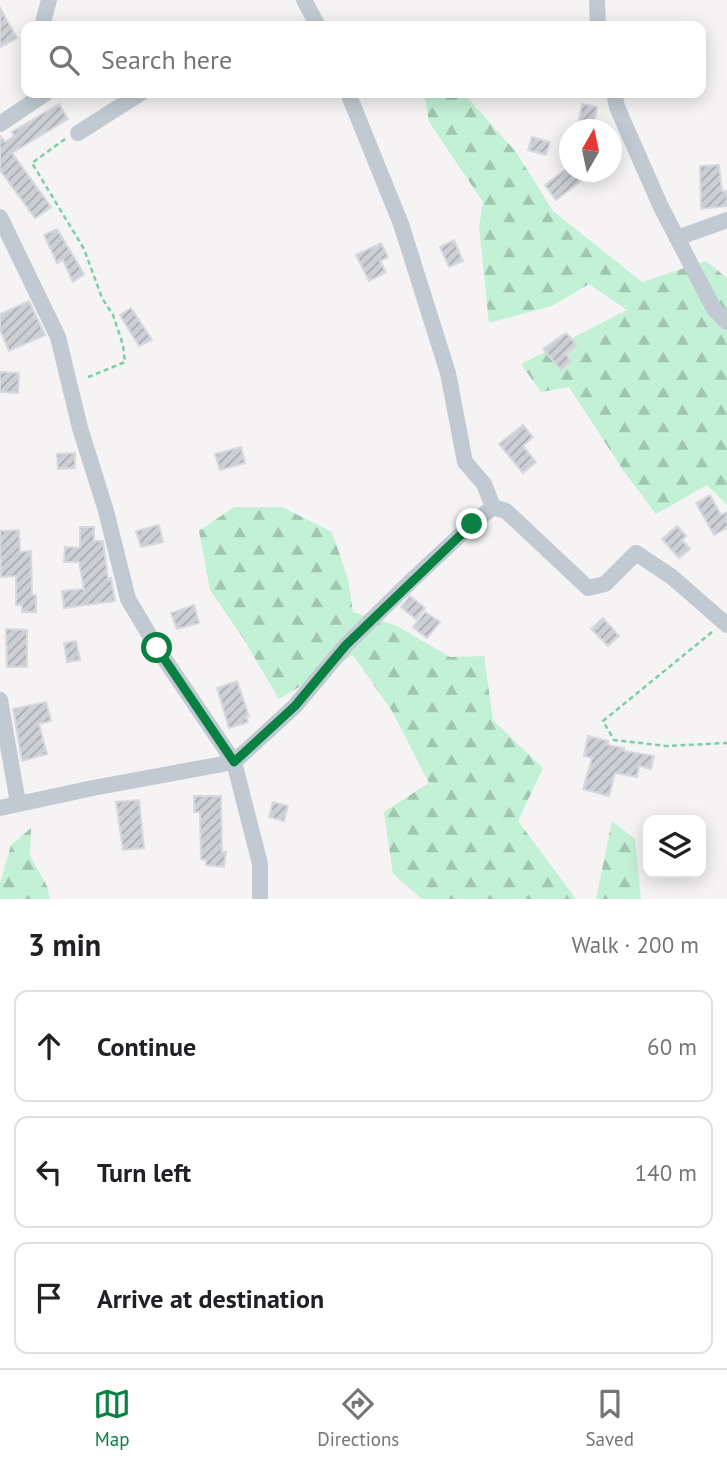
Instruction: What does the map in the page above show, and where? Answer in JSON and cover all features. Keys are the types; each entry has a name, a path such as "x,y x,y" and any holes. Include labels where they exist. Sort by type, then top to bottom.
{"street":[{"path":"43,21 49,0"},
{"path":"304,0 310,21"},
{"path":"597,0 598,21"},
{"path":"0,124 39,98"},
{"path":"78,133 133,98"},
{"path":"350,98 401,224 448,373 465,462 484,484 493,507 506,512 587,589 605,584 636,553 672,577 725,624"},
{"path":"615,98 661,207 714,309 727,322"},
{"path":"0,217 58,337 80,428 106,511 128,599 157,648 234,762 260,864 260,899"},
{"path":"677,238 727,220"},
{"path":"0,808 234,762 295,706 346,645 392,599 493,507"},
{"path":"0,700 18,803"}],"path":[{"path":"69,385 125,362 123,345 113,315 102,298 84,249 32,163 56,144 78,133"},
{"path":"725,624 603,721 614,740 666,746 727,743"}],"green space":[{"path":"425,98 467,98 516,152 553,211 642,282 706,261 727,278 727,505 707,485 656,514 623,470 569,387 541,392 521,364 627,310 589,284 552,306 489,323 479,227 483,202 429,122"},
{"path":"234,507 282,507 332,532 348,579 353,612 397,626 450,657 484,656 493,720 543,768 518,821 576,899 422,899 393,874 384,812 429,783 392,711 353,655 279,699 243,638 210,590 199,531"},
{"path":"612,821 635,839 641,899 596,899"},
{"path":"31,828 30,856 47,886 50,899 0,899 0,884 11,845"}],"building":[{"path":"0,8 17,38 0,47"},
{"path":"59,104 68,119 12,153 51,207 35,218 0,170 0,136 5,142 14,136 12,132"},
{"path":"582,104 597,107 595,119 579,119"},
{"path":"532,137 550,142 546,155 528,150"},
{"path":"719,165 722,191 727,191 727,206 701,209 700,166"},
{"path":"559,174 559,182 579,182 556,200 545,185"},
{"path":"57,229 84,274 73,282 63,260 57,263 44,235"},
{"path":"454,240 463,261 449,267 440,247"},
{"path":"381,243 388,257 380,261 386,272 369,281 356,255"},
{"path":"29,301 45,335 9,351 0,330 0,314"},
{"path":"131,308 152,340 139,346 120,315"},
{"path":"566,333 577,345 566,354 571,361 561,370 543,349"},
{"path":"0,372 19,373 18,393 0,392"},
{"path":"523,425 533,437 523,446 536,462 523,473 499,444"},
{"path":"241,447 245,463 220,470 215,454"},
{"path":"75,453 75,468 58,469 57,454"},
{"path":"710,495 721,515 727,512 727,528 714,535 696,503"},
{"path":"159,525 163,542 141,547 136,531"},
{"path":"677,526 686,536 682,540 690,549 679,558 662,539"},
{"path":"80,527 94,527 94,541 103,541 108,579 111,578 115,601 64,608 62,591 84,589 79,562 64,562 65,547 80,548"},
{"path":"19,530 20,552 31,551 32,595 36,595 36,612 22,612 22,605 16,605 16,576 1,577 0,531"},
{"path":"410,596 425,608 416,619 401,607"},
{"path":"194,605 199,623 177,629 171,613"},
{"path":"425,612 440,622 427,638 413,627"},
{"path":"603,618 619,636 608,646 591,629"},
{"path":"6,629 27,630 27,667 7,667"},
{"path":"76,641 80,660 67,662 64,643"},
{"path":"237,681 249,716 246,717 248,722 229,728 217,688"},
{"path":"46,702 51,721 39,724 47,754 22,761 13,709"},
{"path":"588,736 608,741 608,745 624,748 624,751 654,756 651,769 639,766 637,777 615,773 609,796 583,789 592,758 584,756"},
{"path":"194,796 221,796 222,852 226,852 224,867 206,865 206,860 201,859 200,812 194,812"},
{"path":"139,800 144,848 123,850 116,802"},
{"path":"273,802 288,806 284,821 269,817"}],"route":[{"path":"157,648 234,762 295,706 346,645 472,524"}]}
